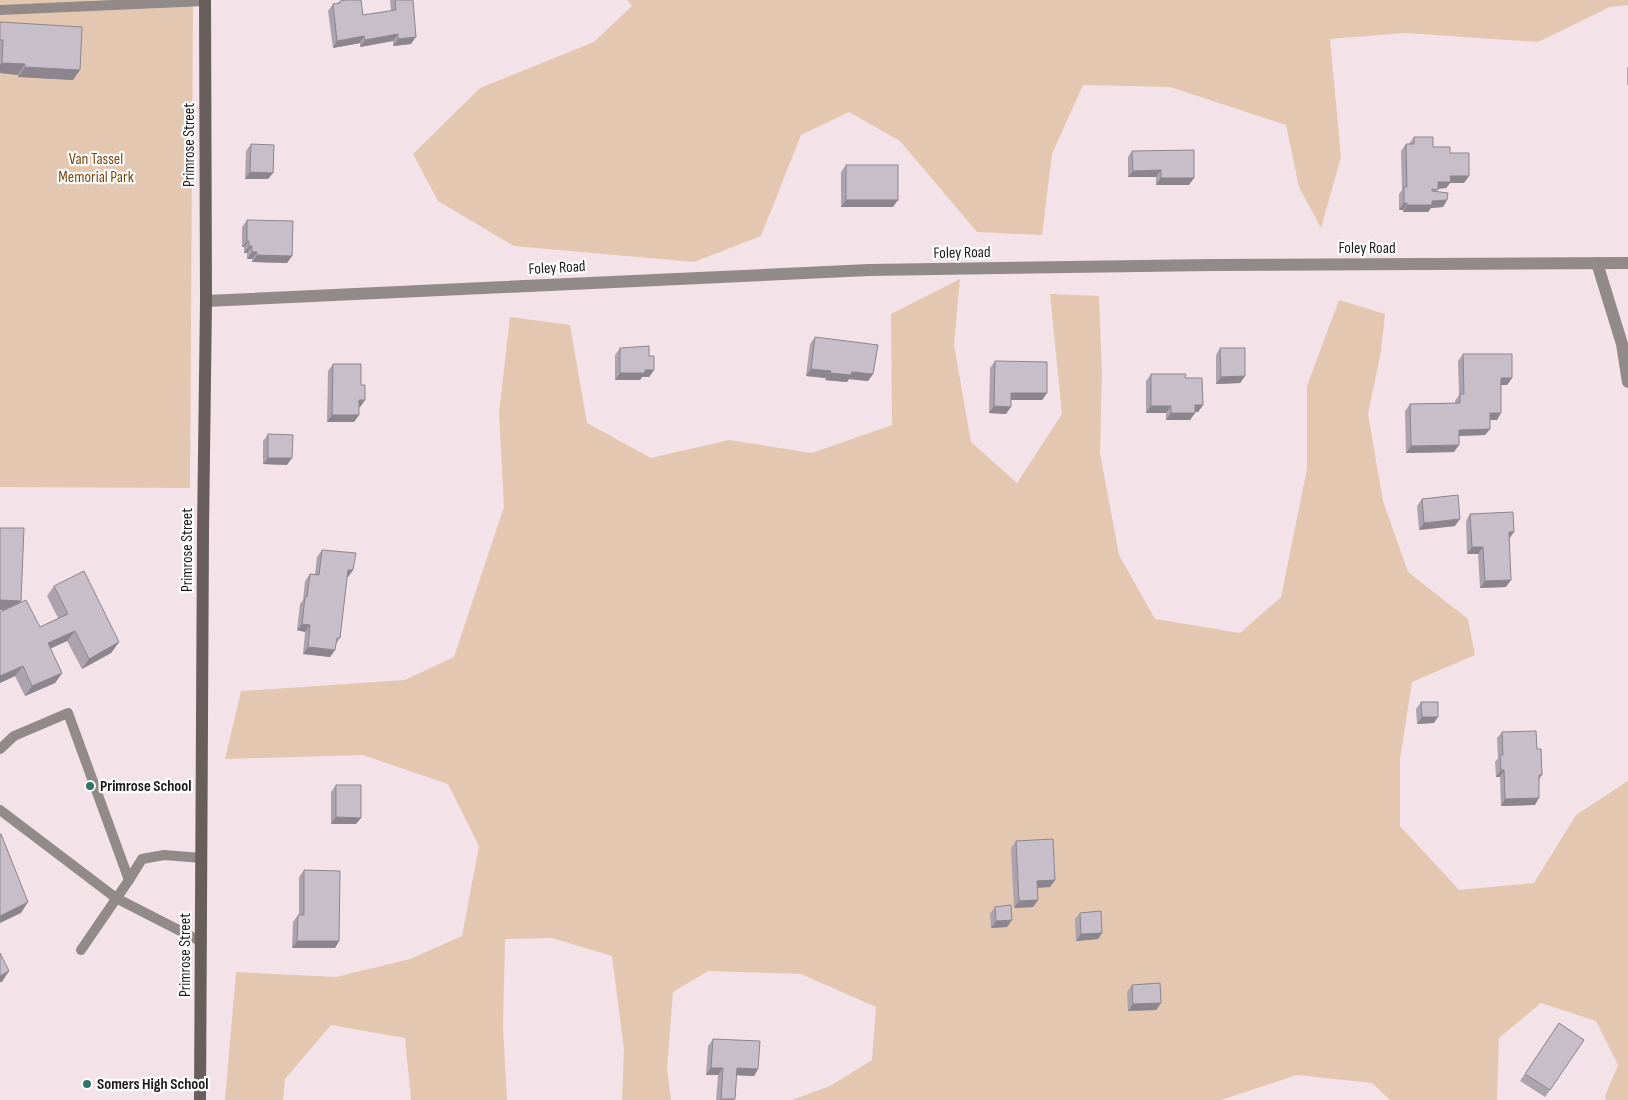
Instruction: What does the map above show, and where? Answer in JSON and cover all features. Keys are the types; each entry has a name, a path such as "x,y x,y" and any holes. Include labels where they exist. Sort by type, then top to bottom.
{"main road":[{"name":"Primrose Street","path":"200,1100 206,301 205,0"}],"street":[{"path":"1597,263 1622,344 1628,382"},
{"name":"Foley Road","path":"206,301 870,270 1211,264 1628,263"}],"lane":[{"path":"0,10 205,0"},
{"path":"0,749 14,736 68,713 129,880"},
{"path":"0,810 116,898 202,942"},
{"path":"80,950 142,859 164,856 202,858"}],"green space":[{"name":"Van Tassel Memorial Park","path":"0,0 193,0 190,488 0,487"},
{"path":"627,0 1628,0 1628,5 1610,7 1538,42 1405,33 1330,39 1341,157 1321,228 1299,187 1286,125 1170,87 1083,85 1052,154 1042,235 977,232 900,141 849,112 801,135 761,236 694,262 514,246 438,201 413,154 480,88 594,42 632,6"},
{"path":"960,279 954,345 971,442 1017,483 1062,414 1050,294 1099,296 1102,373 1100,453 1119,555 1155,619 1240,633 1281,597 1307,469 1307,386 1339,300 1385,314 1381,351 1368,414 1383,501 1408,572 1468,619 1475,655 1412,682 1400,759 1400,826 1459,890 1534,883 1576,815 1628,781 1628,1100 1606,1100 1605,1096 1618,1065 1596,1021 1541,1003 1499,1038 1497,1100 1390,1100 1372,1083 1297,1075 1221,1100 792,1100 830,1086 872,1060 876,1007 801,974 708,971 673,992 667,1069 671,1100 622,1100 624,1049 612,956 552,938 505,939 503,1027 507,1100 411,1100 405,1038 331,1025 285,1079 283,1100 225,1100 236,972 336,977 410,959 462,936 479,846 448,784 363,755 225,759 241,691 405,680 454,657 504,507 499,413 510,317 570,325 587,423 651,458 729,440 812,453 892,425 891,314"}],"building":[{"path":"346,0 361,0 363,15 396,10 395,0 413,0 416,37 398,39 398,34 365,40 364,36 337,41 333,4"},
{"path":"0,22 82,27 80,70 25,67 25,64 2,63 3,40 0,40"},
{"path":"1414,137 1433,137 1433,147 1450,147 1450,153 1469,153 1469,176 1450,176 1451,182 1438,182 1438,190 1432,189 1432,191 1448,193 1447,200 1432,201 1432,205 1407,205 1407,203 1404,203 1404,187 1407,187 1406,144 1414,144"},
{"path":"251,144 274,145 273,173 250,172"},
{"path":"1194,150 1194,178 1161,178 1161,170 1133,171 1132,151"},
{"path":"846,165 898,165 898,200 846,200"},
{"path":"247,220 293,221 292,256 257,255 257,252 252,252 252,246 249,246 249,241 247,241"},
{"path":"815,337 878,345 873,374 852,372 851,375 811,369"},
{"path":"649,346 649,356 654,356 654,370 645,370 645,373 620,373 620,348"},
{"path":"1220,348 1245,348 1245,376 1221,377"},
{"path":"1463,354 1512,354 1512,378 1501,378 1501,413 1490,413 1490,429 1459,430 1459,445 1411,446 1410,404 1460,403 1460,394 1464,394"},
{"path":"995,361 1047,362 1047,393 1011,393 1011,407 994,406"},
{"path":"333,364 361,364 361,385 365,385 365,400 359,400 359,415 332,415"},
{"path":"1151,374 1186,374 1185,378 1202,378 1203,405 1195,405 1195,413 1171,413 1171,406 1151,406"},
{"path":"268,434 293,435 292,458 268,458"},
{"path":"1458,495 1460,519 1424,523 1422,499"},
{"path":"1513,512 1514,532 1509,532 1511,580 1485,581 1483,547 1472,547 1470,514"},
{"path":"0,528 24,528 21,601 0,600"},
{"path":"322,550 356,553 353,570 348,570 340,638 337,638 335,650 308,647 310,625 302,624 310,574 319,575"},
{"path":"84,571 119,642 89,659 75,631 48,643 62,673 32,686 23,666 0,676 0,612 26,600 40,627 68,614 54,586"},
{"path":"1421,702 1438,702 1438,717 1422,717"},
{"path":"1536,731 1537,749 1541,749 1542,775 1539,775 1539,798 1505,799 1504,770 1501,770 1500,755 1503,755 1502,732"},
{"path":"336,785 361,785 361,818 336,817"},
{"path":"0,834 28,902 0,916"},
{"path":"1053,839 1055,880 1037,881 1038,900 1019,901 1016,841"},
{"path":"304,870 340,871 339,941 297,941 298,915 304,915"},
{"path":"1011,905 1012,920 996,921 995,907"},
{"path":"1101,911 1102,933 1081,934 1080,913"},
{"path":"0,953 9,971 0,976"},
{"path":"1160,983 1161,1003 1133,1004 1132,985"},
{"path":"1559,1023 1584,1040 1550,1090 1525,1074"},
{"path":"713,1039 760,1041 758,1069 737,1068 735,1099 721,1099 723,1068 711,1068"}],"place":[{"name":"Primrose School","path":"90,786"},
{"name":"Somers High School","path":"87,1084"}]}
